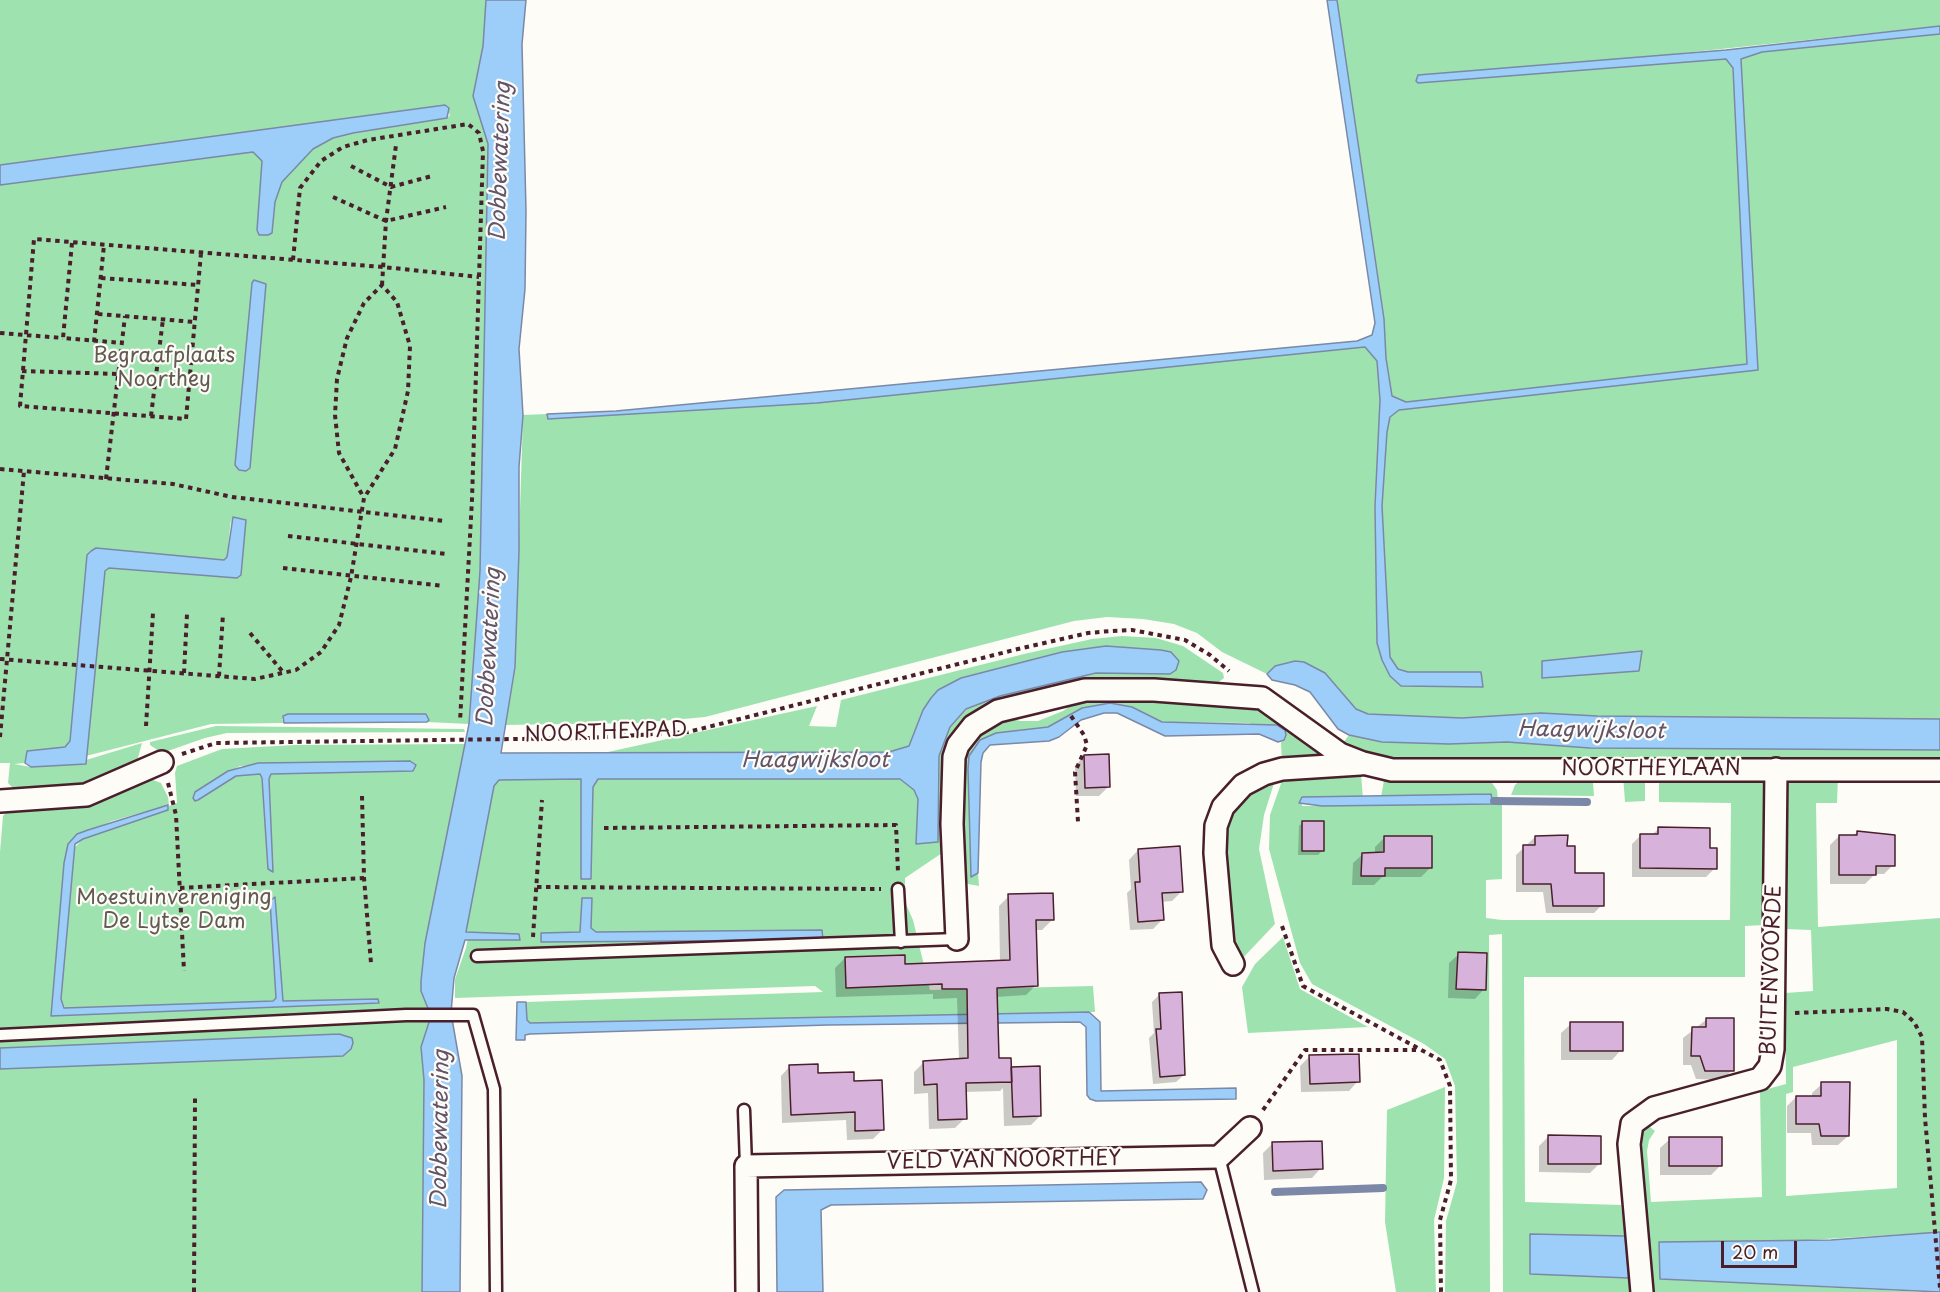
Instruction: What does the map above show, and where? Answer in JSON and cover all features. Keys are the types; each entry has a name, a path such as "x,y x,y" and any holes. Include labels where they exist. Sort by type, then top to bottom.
{"street":[{"path":"957,939 952,824 954,757 965,735 982,719 998,711 1085,690 1154,690 1262,698"},
{"name":"NOORTHEYLAAN","path":"1262,698 1340,754 1363,763 1392,770 1940,770"},
{"path":"0,801 86,795 162,762"},
{"name":"NOORTHEYLAAN","path":"1233,964 1223,945 1215,853 1216,826 1223,807 1243,785 1264,774 1282,769 1363,763"},
{"name":"BUITENVOORDE","path":"1642,1292 1629,1144 1632,1124 1654,1108 1760,1079 1770,1066 1773,1013 1776,769"},
{"path":"1219,1157 1250,1128"},
{"name":"VELD VAN NOORTHEY","path":"746,1166 1219,1157"},
{"path":"746,1166 747,1292"}],"lane":[{"path":"898,889 901,942"},
{"path":"477,956 957,939"},
{"path":"0,1035 406,1015 473,1014 494,1089 496,1292"},
{"path":"744,1110 746,1166"},
{"path":"1219,1157 1253,1292"}],"path":[{"path":"293,260 300,188 321,161 343,147 368,140 468,124 479,133 483,151 472,499 460,722"},
{"path":"364,498 339,453 335,416 337,379 346,338 364,303 382,285 386,221 396,145"},
{"path":"351,166 391,187 432,176"},
{"path":"333,197 386,221 446,207"},
{"path":"201,253 186,419 20,406 34,239 383,267 479,277"},
{"path":"63,338 72,243"},
{"path":"94,342 104,245"},
{"path":"101,278 198,285"},
{"path":"3,659 255,679 296,670 321,652 339,625 351,577 364,498 395,449 408,392 410,346 397,302 382,285"},
{"path":"98,314 195,322"},
{"path":"106,478 125,316"},
{"path":"151,416 163,319"},
{"path":"0,333 122,343"},
{"path":"22,371 119,374"},
{"path":"0,469 173,484 232,497 444,521"},
{"path":"0,737 3,659 24,471"},
{"path":"288,536 446,554"},
{"path":"283,568 443,586"},
{"path":"146,726 153,613"},
{"path":"184,673 187,614"},
{"path":"219,676 222,614"},
{"name":"NOORTHEYPAD","path":"162,762 216,742 507,737 588,738 688,732 1018,649 1088,633 1111,631 1132,630 1185,640 1210,655 1262,698"},
{"path":"250,633 283,672"},
{"path":"1077,724 1088,745 1075,772 1078,822"},
{"path":"162,762 176,815 184,971"},
{"path":"362,796 364,878 371,963"},
{"path":"532,955 542,800"},
{"path":"537,887 898,889 896,825 604,828"},
{"path":"180,888 364,878"},
{"path":"1282,926 1303,986 1440,1060 1450,1086 1451,1180 1440,1220 1441,1292"},
{"path":"1773,1013 1887,1009 1903,1012 1914,1022 1922,1037 1940,1288"},
{"path":"1250,1128 1305,1050 1418,1050"},
{"path":"194,1292 195,1097"}],"green space":[{"name":"Begraafplaats Noorthey","path":"0,0 486,0 483,46 473,96 488,144 489,175 480,571 469,724 427,722 429,719 282,719 284,723 211,724 86,756 105,571 108,568 237,578 231,519 227,557 224,560 96,548 90,551 87,555 70,741 65,747 27,751 25,763 14,764 31,767 86,764 86,760 142,743 136,765 79,789 15,790 8,783 10,763 0,763 0,185 253,152 262,161 272,233 275,202 282,182 313,149 333,138 353,133 447,118 450,115 445,105 0,165"},
{"path":"1337,0 1940,0 1940,26 1416,81 1419,83 1726,59 1733,68 1747,364 1406,402 1392,396 1386,358 1384,319"},
{"path":"1940,34 1940,719 1597,716 1541,713 1462,718 1368,714 1356,709 1336,685 1295,661 1275,666 1267,674 1222,652 1197,633 1174,624 1107,617 1074,621 705,717 639,723 504,725 515,667 523,415 547,414 548,419 817,403 1365,347 1377,360 1380,400 1375,506 1377,643 1401,686 1483,687 1481,672 1408,672 1398,669 1390,658 1382,506 1390,417 1399,410 1757,370 1741,59 1762,52"},
{"path":"1122,636 1156,638 1183,646 1223,673 1224,678 1212,687 1164,683 966,723 945,851 905,878 905,902 913,920 930,990 1093,986 1095,1012 530,1023 527,1020 526,1002 823,992 815,986 455,998 455,979 466,948 469,933 466,933 494,786 499,780 580,779 582,782 598,779 900,779 914,790 918,799 916,843 937,842 939,756 950,727 967,709 1000,696 1053,681 1106,672 1139,674 1171,652 1135,648 923,710 909,746 889,752 608,752 817,706 809,726 836,727 841,700 1024,654 1092,639"},
{"path":"1105,695 1257,707 1334,754 1282,763 1281,742 1284,740 1249,723 1162,722 1132,707 1110,703 1082,708 1048,727 996,733 975,746 969,756 979,886 968,884 964,881 959,761 982,727 1010,718 1020,721 1038,721 1063,711 1076,702"},
{"path":"216,726 464,729 465,732 227,733 162,753 150,745 150,742"},
{"path":"1349,735 1382,742 1449,744 1507,742 1590,748 1940,750 1940,765 1386,760 1363,754 1343,743"},
{"name":"Moestuinvereniging De Lytse Dam","path":"465,744 425,943 421,981 421,991 431,1016 421,1047 424,1080 422,1292 0,1292 0,1069 343,1056 57,1045 0,1048 0,852 3,816 8,809 148,778 161,783 168,797 169,805 112,821 73,838 53,1016 379,1003 285,1003 282,999 276,999 270,1002 66,1010 61,999 73,849 83,839 168,810 169,806 177,803 175,773 177,766 222,749 295,745","holes":["410,761 416,765 413,771 271,774 269,779 273,872 262,777 259,774 236,776 195,792 240,766"]},
{"path":"1349,771 1361,775 1363,798 1302,797 1302,806 1493,804 1491,794 1381,797 1385,775 1490,780 1497,790 1498,801 1502,801 1502,879 1486,880 1486,918 1502,920 1730,920 1731,803 1659,802 1659,775 1764,775 1765,925 1745,926 1745,977 1524,977 1525,1202 1621,1205 1625,1236 1530,1234 1530,1274 1629,1278 1631,1292 1503,1292 1502,934 1489,935 1490,1292 1445,1292 1446,1221 1457,1182 1455,1086 1445,1059 1424,1044 1312,984 1300,963 1269,849 1270,815 1284,775"},
{"path":"1623,775 1645,775 1645,801 1625,802"},
{"path":"1587,776 1593,782 1594,796 1511,795 1515,785 1523,778"},
{"path":"1838,776 1837,803 1816,803 1818,927 1940,918 1940,1232 1759,1243 1660,1279 1922,1292 1649,1292 1639,1136 1646,1124 1655,1131 1649,1140 1647,1151 1651,1202 1762,1197 1760,1091 1786,1084 1785,993 1813,991 1811,930 1785,929 1783,777","holes":["1897,1040 1897,1188 1786,1196 1786,1094 1793,1092 1793,1067"]},
{"path":"1275,780 1264,815 1259,849 1275,924 1240,961 1231,936 1221,831 1239,795"},
{"path":"1283,937 1300,989 1368,1027 1248,1033 1242,987 1255,964"},
{"path":"1445,1087 1444,1178 1434,1220 1436,1292 1396,1292 1385,1222 1387,1110"}],"water":[{"path":"486,0 526,0 522,44 526,211 525,289 519,349 523,415 519,467 519,551 515,667 501,753 889,752 909,746 923,710 931,698 938,690 961,678 1062,652 1106,646 1171,652 1179,661 1176,670 1170,674 1096,673 1000,696 966,709 950,727 939,756 938,842 916,844 918,799 914,790 900,779 598,779 593,787 591,879 581,879 581,779 499,780 494,786 466,932 519,934 520,940 465,940 454,978 451,1013 462,1076 460,1292 422,1292 424,1080 421,1047 431,1016 421,991 421,981 425,943 469,724 480,571 488,144 473,96 483,46"},
{"path":"1327,0 1337,0 1384,319 1386,358 1392,396 1406,402 1747,364 1733,68 1726,59 1418,83 1416,81 1418,75 1726,50 1940,26 1940,34 1762,52 1741,59 1758,370 1399,410 1390,417 1382,506 1390,657 1398,669 1408,672 1481,672 1483,687 1401,686 1390,676 1382,660 1377,643 1375,506 1380,400 1377,361 1365,347 817,403 548,419 547,414 616,411 1357,341 1372,335 1375,323"},
{"path":"445,105 449,108 447,118 353,133 333,138 313,149 282,182 275,202 272,233 268,235 259,235 257,230 262,161 253,152 0,185 0,165"},
{"path":"254,280 266,284 250,468 246,471 239,470 235,465"},
{"path":"233,517 246,520 241,575 237,578 109,568 105,571 86,764 31,767 25,763 27,751 65,747 70,741 87,555 96,548 224,560 227,557"},
{"path":"1642,651 1639,671 1542,678 1542,661"},
{"name":"Haagwijksloot","path":"1295,661 1304,662 1325,673 1356,709 1368,714 1462,718 1541,713 1597,716 1940,719 1940,750 1590,748 1507,742 1449,744 1382,742 1349,735 1338,729 1310,692 1295,685 1272,680 1267,674 1275,666"},
{"path":"1110,703 1132,707 1162,722 1277,725 1285,730 1286,735 1284,740 1278,742 1259,734 1165,736 1117,713 1104,713 1081,720 1059,737 1049,741 990,745 983,753 981,762 978,873 971,877 968,769 969,756 980,740 996,733 1048,727 1082,708"},
{"path":"288,714 426,714 429,720 427,722 284,723 283,716"},
{"path":"410,761 416,765 413,771 271,774 269,779 273,872 268,869 260,774 236,776 198,800 195,801 193,798 195,792 228,771 258,763"},
{"path":"1491,794 1493,804 1322,806 1299,803 1302,797"},
{"path":"168,805 168,810 83,839 75,844 61,999 64,1008 273,1001 276,998 270,901 275,897 283,1001 378,999 379,1003 51,1016 64,863 68,844 77,834"},
{"path":"582,898 592,898 591,928 596,932 822,930 823,940 541,942 541,933 580,932"},
{"path":"517,1002 526,1002 527,1020 530,1023 1089,1012 1100,1022 1101,1091 1236,1088 1236,1099 1096,1101 1090,1099 1087,1095 1086,1027 1080,1022 828,1025 530,1034 525,1035 525,1040 516,1040"},
{"path":"339,1034 352,1038 353,1043 351,1049 343,1056 0,1069 0,1048"},
{"path":"1201,1182 1207,1190 1203,1199 831,1205 821,1210 823,1292 777,1292 776,1197 784,1190"},
{"path":"1940,1232 1940,1292 1660,1279 1659,1242 1831,1240"},
{"path":"1530,1234 1625,1236 1629,1278 1530,1274"}],"building":[{"path":"1109,754 1110,787 1085,788 1084,755"},
{"path":"1302,821 1324,821 1324,851 1302,851"},
{"path":"1658,827 1710,828 1710,848 1717,848 1717,869 1640,868 1640,834 1658,834"},
{"path":"1857,831 1895,835 1895,866 1876,866 1876,875 1839,875 1839,835 1857,835"},
{"path":"1568,835 1567,846 1575,846 1575,873 1604,873 1604,906 1553,906 1551,884 1523,884 1523,845 1535,845 1535,836"},
{"path":"1384,836 1432,836 1432,868 1385,868 1385,876 1361,876 1362,853 1384,852"},
{"path":"1180,846 1183,892 1162,893 1164,920 1138,922 1135,882 1140,882 1138,849"},
{"path":"1053,893 1054,920 1036,920 1038,986 997,988 999,1058 1011,1058 1012,1082 966,1083 967,1119 938,1120 937,1084 924,1085 923,1061 968,1058 967,989 942,989 942,984 846,988 845,957 905,955 905,964 1010,960 1008,894"},
{"path":"1458,952 1487,953 1486,990 1456,989"},
{"path":"1182,992 1185,1075 1160,1077 1156,1029 1161,1029 1159,993"},
{"path":"1706,1018 1734,1018 1734,1071 1705,1071 1700,1056 1691,1056 1692,1027 1706,1027"},
{"path":"1570,1022 1623,1022 1623,1051 1570,1051"},
{"path":"1359,1054 1360,1082 1310,1084 1309,1055"},
{"path":"818,1064 818,1073 854,1072 854,1081 882,1080 884,1130 855,1131 855,1112 791,1115 789,1065"},
{"path":"1040,1066 1041,1116 1013,1117 1011,1067"},
{"path":"1821,1082 1850,1082 1849,1136 1821,1136 1819,1124 1796,1124 1796,1096 1821,1096"},
{"path":"1548,1135 1601,1136 1601,1164 1548,1164"},
{"path":"1669,1137 1722,1137 1722,1166 1669,1166"},
{"path":"1322,1141 1323,1169 1273,1171 1272,1142"}],"waterway":[{"path":"1494,801 1587,802"},
{"path":"1275,1192 1383,1188"}],"water label":[{"name":"Dobbewatering","path":"501,162"},
{"name":"Dobbewatering","path":"490,648"},
{"name":"Dobbewatering","path":"441,1130"}]}
